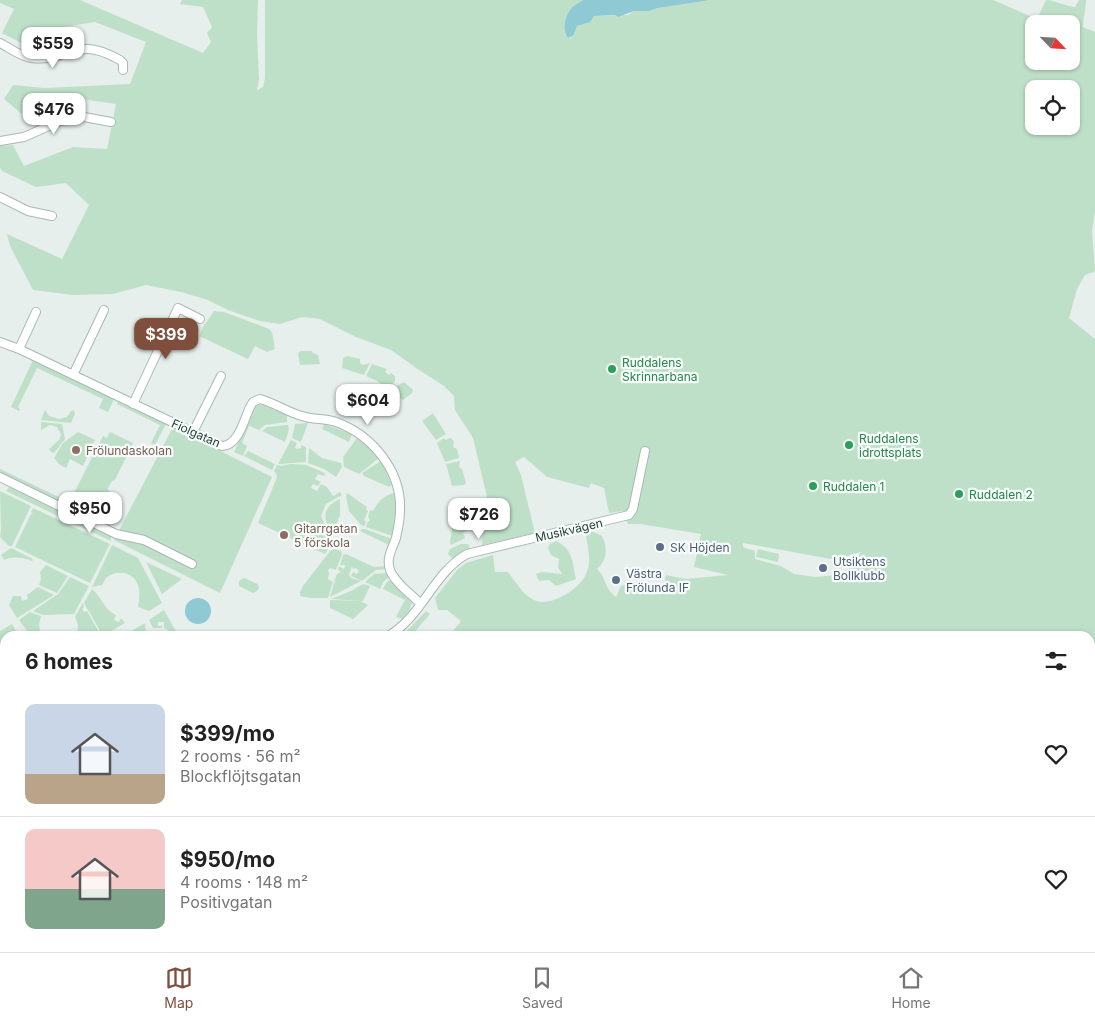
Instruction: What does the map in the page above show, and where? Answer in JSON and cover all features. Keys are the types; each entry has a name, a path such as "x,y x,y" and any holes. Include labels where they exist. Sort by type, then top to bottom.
{"street":[{"path":"0,43 26,57 38,59 56,57 84,49 93,49 123,62 123,70"},
{"path":"0,141 24,137 60,121 84,117 110,122"},
{"path":"0,197 28,211 52,216"},
{"path":"132,404 178,308 200,319"},
{"path":"73,375 104,310"},
{"path":"19,349 36,312"},
{"name":"Fiolgatan","path":"0,342 19,349 222,446 228,446 234,441 253,402 260,399 304,417 334,422 360,434 369,441 383,458 392,473 398,491 400,511 396,538 389,554 390,571 421,604"},
{"path":"193,432 220,376"},
{"name":"Musikvägen","path":"395,631 405,624 451,566 467,554 629,515 633,510 645,451"},
{"path":"0,477 116,534 144,540 192,564"},
{"path":"21,952 30,952"}],"green space":[{"path":"0,0 80,0 203,53 211,42 207,33 212,27 203,7 180,4 182,0 258,0 259,80 257,90 263,87 265,78 265,0 583,0 572,10 567,19 565,34 568,38 571,38 577,26 587,22 594,16 628,15 634,11 649,11 711,0 993,0 1028,15 1025,15 1025,70 1080,70 1080,15 1039,15 1046,0 1075,7 1079,0 1086,0 1083,27 1095,32 1095,211 1092,231 1095,269 1094,272 1085,275 1077,289 1069,318 1095,339 1095,631 453,631 461,621 447,610 438,610 435,598 457,570 466,563 493,555 495,572 508,572 530,598 541,602 556,599 564,596 583,580 589,564 586,536 592,531 602,536 605,545 605,558 597,569 609,590 616,597 621,586 627,584 663,592 666,575 686,579 728,575 694,567 701,534 640,524 628,524 623,511 609,513 604,488 591,483 589,488 547,477 524,457 515,462 521,475 535,533 482,545 487,497 473,438 455,410 454,396 444,386 391,350 356,337 320,319 302,317 280,324 260,321 228,310 208,300 146,285 113,294 73,295 33,290 10,246 7,234 62,259 89,205 66,183 36,187 2,171 0,168 0,146 13,145 24,166 73,147 107,149 116,104 81,99 50,104 24,116 4,99 13,85 44,88 130,84 146,42 95,22 26,33 23,44 2,33 14,9 0,3","holes":["743,543 831,559 861,552 848,569 836,575 816,577 794,574 781,566 755,559 755,551 743,547"]},
{"path":"214,311 224,312 269,329 272,332 275,349 267,352 255,346 248,359 199,336"},
{"path":"300,351 312,351 318,355 320,364 300,365 298,354"},
{"path":"347,356 360,359 360,363 363,365 370,363 364,375 342,368 343,358"},
{"path":"33,360 114,399 108,412 99,408 103,399 37,368 18,407 19,411 11,407"},
{"path":"372,364 387,369 385,372 395,376 395,381 389,389 366,376"},
{"path":"404,382 413,390 403,400 393,392 398,385"},
{"path":"118,402 166,424 155,445 151,443 160,425 117,404"},
{"path":"260,405 287,415 287,422 265,425 259,430 249,426 242,443 247,446 243,456 234,452 256,406"},
{"path":"45,410 49,416 59,419 67,417 74,410 75,414 71,423 41,420"},
{"path":"433,413 446,434 436,440 422,421"},
{"path":"41,422 62,424 65,439 54,453 49,449 59,440 61,434 57,427 50,425 41,430"},
{"path":"308,423 301,442 292,438 295,424"},
{"path":"324,424 352,434 349,442 322,429"},
{"path":"288,425 289,430 285,442 262,431 267,427"},
{"path":"173,427 272,477 220,593 114,540"},
{"path":"78,432 95,440 83,466 70,459 66,468 60,465 54,458 63,443"},
{"path":"110,432 133,443 115,480 112,481 107,490 110,491 99,514 70,501 103,436 107,438"},
{"path":"357,438 367,445 379,458 359,474 344,467 343,457"},
{"path":"444,438 446,440 452,439 454,442 453,447 457,449 459,458 445,462 437,443"},
{"path":"291,440 297,443 295,447 297,449 301,448 301,445 306,447 306,462 278,464"},
{"path":"309,448 322,458 341,463 342,467 336,477 324,469 308,463"},
{"path":"248,451 275,464 272,470 244,456"},
{"path":"381,461 392,485 389,487 364,476 362,473"},
{"path":"460,461 459,467 462,469 466,483 464,485 452,486 446,464"},
{"path":"277,465 306,465 325,473 324,476 318,474 315,479 321,482 318,486 313,484 311,488 317,491 321,484 327,487 333,496 340,492 342,495 326,504 321,516 331,534 327,540 330,546 325,554 258,523 276,480 277,476 274,471"},
{"path":"0,469 66,500 58,503 0,476"},
{"path":"9,487 63,511 60,517 6,491"},
{"path":"0,491 31,506 12,546 9,546 0,537"},
{"path":"347,493 367,507 368,511 364,520 366,522 364,526 349,511"},
{"path":"394,493 396,512 392,536 366,527 370,520 368,517 370,510 373,511 381,500"},
{"path":"340,499 340,515 333,533 325,518 330,505"},
{"path":"33,508 110,544 90,583 15,547 31,514 33,514 31,512"},
{"path":"65,511 88,522 87,525 111,536 111,541 62,518"},
{"path":"454,514 464,514 468,518 467,531 463,533 465,538 451,545 450,543"},
{"path":"362,529 392,539 389,545 360,531"},
{"path":"556,541 562,544 569,552 576,579 556,586 549,580 539,581 536,574 542,572 562,574 558,567 559,559 551,555 548,548 550,544"},
{"path":"461,544 468,544 470,549 452,558 448,554 450,549"},
{"path":"112,545 138,558 162,603 149,611 138,607 139,589 135,579 123,573 110,575 102,585 92,587"},
{"path":"11,548 33,560 11,558 4,560 1,555"},
{"path":"334,549 341,551 342,554 336,570 330,568 328,570 328,579 333,582 328,598 300,596 303,586 330,551"},
{"path":"758,549 779,554 778,562 756,557"},
{"path":"346,554 374,567 386,566 386,569 376,570 362,581 351,576 353,572 357,574 359,571 356,568 353,569 352,566 349,575 351,578 361,581 330,597 334,583 336,583 334,582 337,574 341,572 338,570 339,566 343,569 346,566 340,565 343,555"},
{"path":"146,562 182,579 162,594"},
{"path":"46,565 68,576 57,593 39,585 41,579 40,572"},
{"path":"387,573 389,577 383,582 380,589 365,582 374,574"},
{"path":"70,577 89,586 74,614 43,615 33,611 58,594"},
{"path":"244,578 258,584 259,588 257,591 253,593 239,586 239,581"},
{"path":"390,580 412,603 409,611 402,619 396,617 405,600 383,589"},
{"path":"363,584 370,586 363,601 331,599 351,591"},
{"path":"38,587 54,595 17,618 9,605 13,596 21,596 22,601 28,599 27,595"},
{"path":"92,589 109,610 116,615 114,620 119,622 121,618 125,623 111,631 100,631 84,603"},
{"path":"330,600 360,601 368,605 353,619 330,608"},
{"path":"83,603 84,607 82,609 84,612 87,611 98,631 78,631 75,616"},
{"path":"164,610 176,631 170,631 164,628 164,622 158,622 158,626 162,626 162,628 153,628 149,620"},
{"path":"426,611 430,614 415,631 407,631"},
{"path":"30,612 41,616 40,631 27,631 19,620"},
{"path":"145,623 146,631 131,631"},
{"path":"12,624 16,631 0,631"}],"water":[{"path":"583,0 711,0 649,11 634,11 618,17 615,15 594,16 590,22 577,26 573,36 568,38 565,32 565,24 568,13"},
{"path":"198,598 207,602 211,611 207,620 198,624 189,620 185,611 189,602"}],"place":[{"name":"Ruddalens Skrinnarbana","path":"612,369"},
{"name":"Ruddalens idrottsplats","path":"849,445"},
{"name":"Frölundaskolan","path":"76,450"},
{"name":"Ruddalen 1","path":"813,486"},
{"name":"Ruddalen 2","path":"959,494"},
{"name":"Gitarrgatan 5 förskola","path":"284,535"},
{"name":"SK Höjden","path":"660,547"},
{"name":"Utsiktens Bollklubb","path":"823,568"},
{"name":"Västra Frölunda IF","path":"616,580"}]}
